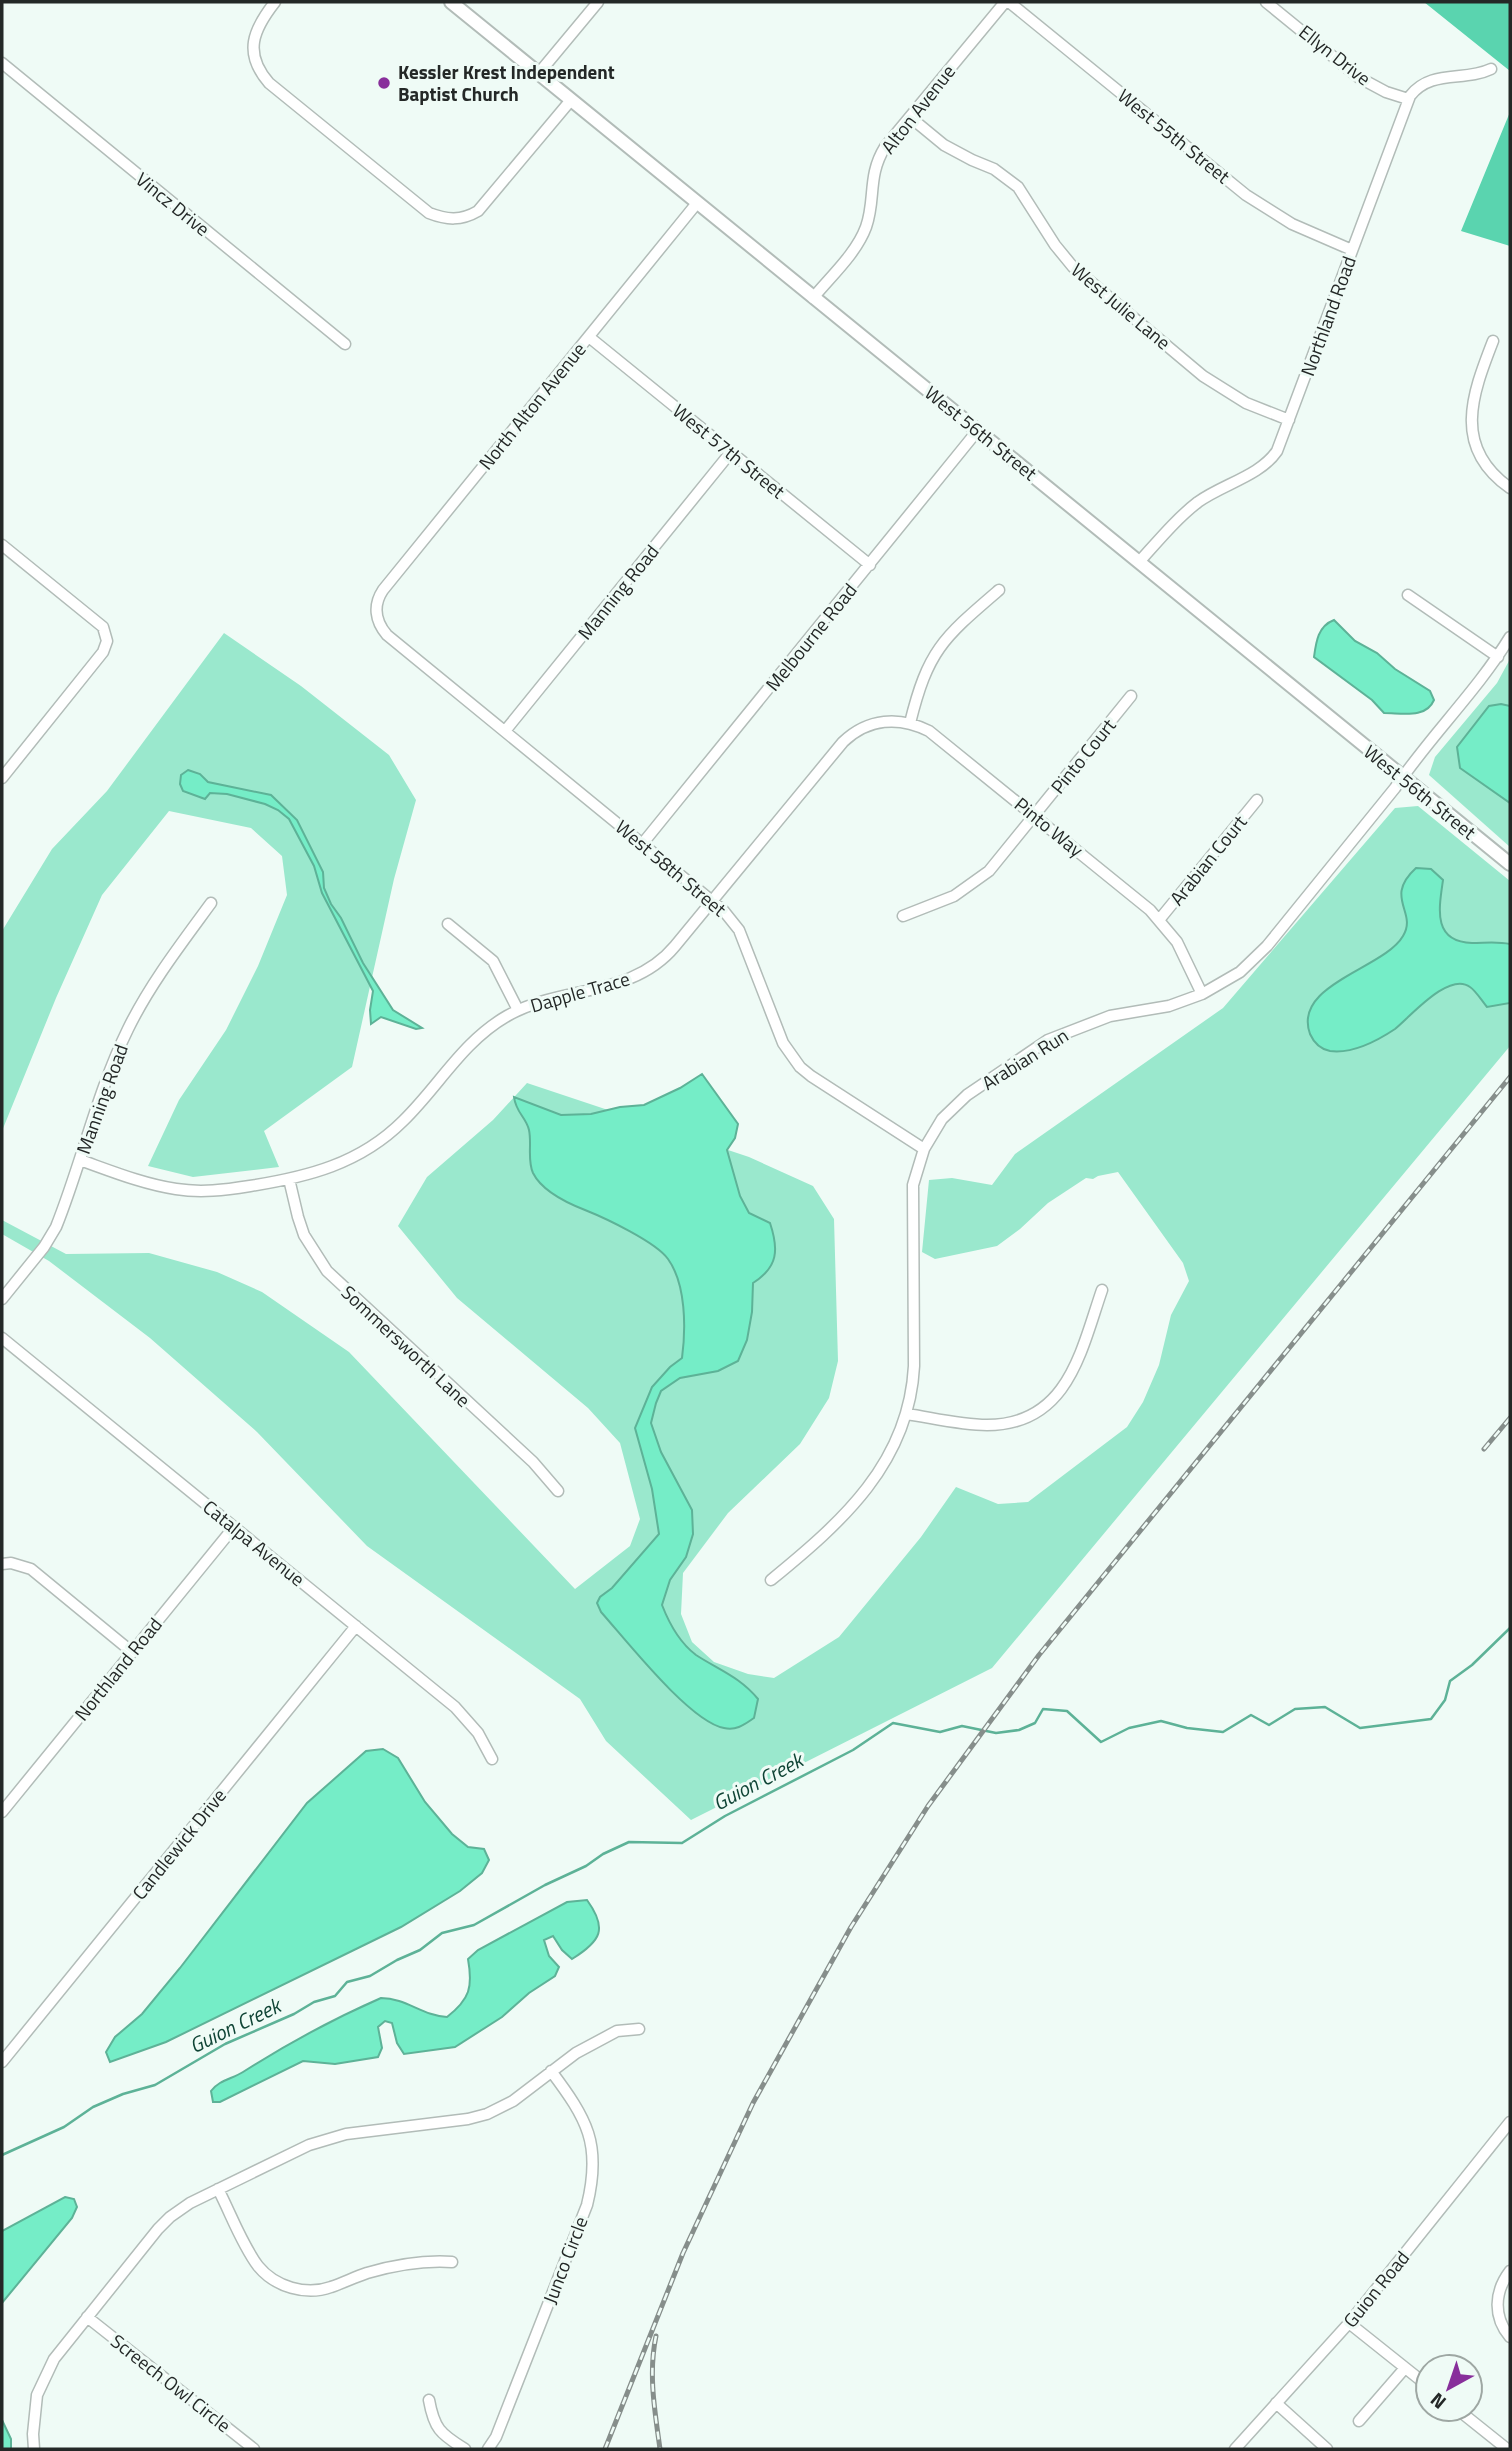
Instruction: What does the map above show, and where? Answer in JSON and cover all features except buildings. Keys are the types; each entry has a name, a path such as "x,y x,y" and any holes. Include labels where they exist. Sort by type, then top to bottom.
{"main road":[{"name":"West 56th Street","path":"451,2 1510,864"}],"street":[{"path":"275,2 257,27 254,50 257,66 269,83 429,213 453,219 468,216 484,205 571,100"},
{"path":"539,73 598,2"},
{"name":"Alton Avenue","path":"813,298 862,237 869,215 872,178 878,159 888,143 1007,2"},
{"name":"West 55th Street","path":"1007,2 1246,195 1300,229 1352,250"},
{"name":"Ellyn Drive","path":"1266,2 1358,77 1386,92 1408,99"},
{"name":"Vincz Drive","path":"2,63 345,344"},
{"path":"1408,99 1418,87 1433,79 1482,73 1491,69"},
{"name":"Northland Road","path":"1139,562 1177,521 1198,503 1221,487 1265,465 1277,452 1408,99"},
{"name":"West Julie Lane","path":"909,117 944,145 994,169 1018,187 1073,268 1203,376 1246,402 1289,420"},
{"name":"North Alton Avenue","path":"376,613 383,590 697,203"},
{"name":"West 57th Street","path":"589,337 870,565"},
{"path":"1493,341 1475,388 1471,406 1472,431 1488,467 1510,488"},
{"name":"Melbourne Road","path":"643,843 978,430"},
{"name":"Manning Road","path":"505,731 731,452"},
{"path":"2,545 103,627 107,638 103,652 2,778"},
{"path":"910,723 921,680 939,646 958,625 999,590"},
{"path":"1408,595 1498,657"},
{"name":"West 58th Street","path":"376,613 379,624 387,635 728,915 739,930 790,1056 811,1076 924,1149"},
{"name":"Arabian Run","path":"771,1580 819,1540 860,1497 891,1453 907,1414 914,1361 912,1195 917,1167 939,1124 963,1098 1048,1040 1110,1016 1170,1006 1202,994 1240,972 1261,953 1498,657 1510,637"},
{"name":"Pinto Court","path":"903,916 950,898 975,883 996,863 1131,696"},
{"name":"Dapple Trace","path":"80,1160 145,1183 187,1191 225,1190 289,1179 337,1166 385,1138 409,1115 466,1047 493,1025 518,1010 553,998 615,985 643,973 672,950 846,739 871,724 891,720 910,723"},
{"name":"Pinto Way","path":"910,723 929,731 1141,902 1160,920 1178,944 1202,994"},
{"name":"Arabian Court","path":"1160,920 1257,800"},
{"name":"Manning Road","path":"2,1299 52,1234 113,1065 138,1009 211,903"},
{"path":"448,924 493,961 518,1010"},
{"name":"Sommersworth Lane","path":"289,1179 306,1240 327,1271 533,1462 558,1490"},
{"path":"907,1414 990,1425 1013,1422 1038,1411 1060,1392 1070,1377 1102,1290"},
{"name":"Catalpa Avenue","path":"2,1338 456,1707 478,1733 492,1759"},
{"name":"Northland Road","path":"2,1812 234,1527"},
{"path":"2,1564 20,1564 31,1569 132,1652"},
{"name":"Candlewick Drive","path":"2,2062 356,1626"},
{"path":"34,2449 37,2395 54,2359 170,2217 190,2203 331,2137 468,2119 487,2114 513,2101 576,2053 617,2031 639,2029"},
{"name":"Junco Circle","path":"488,2449 496,2437 587,2205 593,2183 593,2154 588,2130 578,2107 551,2071"},
{"name":"Guion Road","path":"1234,2449 1349,2323 1510,2122"},
{"path":"218,2189 254,2260 260,2268 287,2287 310,2290 329,2288 366,2274 414,2262 452,2262"},
{"path":"1510,2272 1499,2291 1497,2309 1510,2337"},
{"name":"Screech Owl Circle","path":"87,2317 254,2449"},
{"path":"1349,2323 1414,2375"},
{"path":"1359,2421 1405,2368"},
{"path":"429,2400 437,2429 465,2449"},
{"path":"1276,2403 1327,2449"},
{"path":"1474,2423 1507,2449"}],"shaded area":[{"path":"1424,2 1510,2 1510,71"},
{"path":"1510,112 1510,246 1461,231"},
{"path":"1334,620 1355,641 1377,653 1395,669 1430,691 1434,700 1430,706 1413,714 1384,713 1372,700 1314,657 1321,630"},
{"path":"224,633 301,686 389,755 416,800 394,879 352,1067 264,1131 279,1167 193,1177 148,1166 179,1100 226,1030 258,966 287,895 282,856 251,828 169,811 102,895 56,998 2,1131 2,931 52,849 107,791"},
{"path":"1510,659 1510,847 1429,775 1435,757 1497,683"},
{"path":"1489,706 1510,706 1510,803 1460,768 1457,747"},
{"path":"188,770 200,774 208,782 271,795 297,820 323,872 324,888 331,904 341,918 363,963 393,1010 422,1028 416,1029 381,1017 371,1024 373,991 322,893 314,866 289,819 265,804 227,794 210,793 205,799 183,791 180,784 181,775"},
{"path":"1418,806 1510,881 1510,1046 992,1668 691,1820 606,1741 580,1699 367,1546 257,1432 150,1338 49,1261 2,1234 2,1220 66,1254 149,1253 217,1272 262,1292 349,1352 575,1589 630,1546 640,1519 620,1443 588,1408 457,1298 398,1226 427,1177 493,1120 527,1083 749,1157 813,1186 834,1219 838,1361 829,1398 800,1444 728,1513 683,1573 681,1614 692,1642 714,1662 748,1674 774,1678 839,1637 921,1537 956,1487 998,1504 1028,1502 1127,1427 1143,1402 1159,1365 1171,1315 1189,1281 1183,1263 1118,1172 1093,1179 1086,1178 1048,1203 997,1246 935,1259 922,1252 929,1180 952,1178 992,1185 1015,1154 1223,1008 1395,808"},
{"path":"1416,868 1431,869 1443,880 1441,922 1450,937 1472,943 1510,944 1510,1003 1487,1007 1470,987 1452,985 1430,998 1395,1029 1372,1042 1347,1051 1323,1049 1315,1043 1310,1034 1308,1017 1314,1002 1343,979 1393,948 1403,936 1407,919 1401,896 1402,888"},
{"path":"702,1074 738,1124 735,1138 727,1150 740,1196 749,1213 770,1223 775,1242 774,1257 767,1271 753,1283 747,1340 738,1361 718,1371 680,1378 661,1391 651,1423 661,1452 692,1510 693,1534 686,1557 670,1580 662,1605 676,1632 690,1650 737,1679 758,1699 754,1718 733,1729 710,1722 677,1696 601,1612 597,1603 659,1534 652,1489 635,1428 652,1387 682,1358 684,1320 681,1293 674,1269 662,1252 642,1238 563,1200 542,1185 533,1173 529,1130 514,1097 561,1115 591,1114 644,1105"},
{"path":"383,1749 398,1758 425,1802 452,1834 468,1847 484,1849 489,1860 482,1873 460,1891 401,1927 166,2042 110,2062 106,2052 115,2037 142,2014 180,1968 307,1803 366,1751"},
{"path":"587,1900 598,1919 599,1927 590,1946 572,1959 553,1936 544,1940 549,1956 559,1967 555,1976 529,1993 502,2017 455,2047 404,2054 397,2043 392,2023 385,2021 378,2027 382,2048 378,2057 335,2064 303,2061 220,2102 213,2102 211,2091 218,2084 310,2032 381,1998 447,2017 461,2004 468,1992 468,1959 478,1950 567,1902"},
{"path":"65,2197 74,2199 77,2207 72,2218 2,2303 2,2231"},
{"path":"2,2420 11,2439 11,2449 2,2449"}],"waterway":[{"name":"Guion Creek","path":"2,2155 64,2127 93,2107 123,2094 155,2085 225,2044 294,2014 314,2002 335,1996 347,1982 370,1976 420,1950 442,1933 474,1925 629,1842 682,1843 725,1816 853,1750 893,1723 940,1732 962,1726 996,1733 1019,1730 1035,1723 1043,1709 1067,1711 1101,1742 1129,1728 1161,1721 1187,1728 1223,1732 1251,1715 1269,1725 1295,1709 1325,1707 1360,1728 1431,1719 1445,1700 1450,1681 1472,1665 1510,1628"}],"railway":[{"path":"605,2449 683,2253 753,2103 851,1927 928,1806 1039,1655 1510,1077"},
{"path":"1484,1449 1510,1418"},
{"path":"656,2336 652,2379 660,2449"}],"place":[{"name":"Kessler Krest Independent Baptist Church","path":"384,83"}]}
